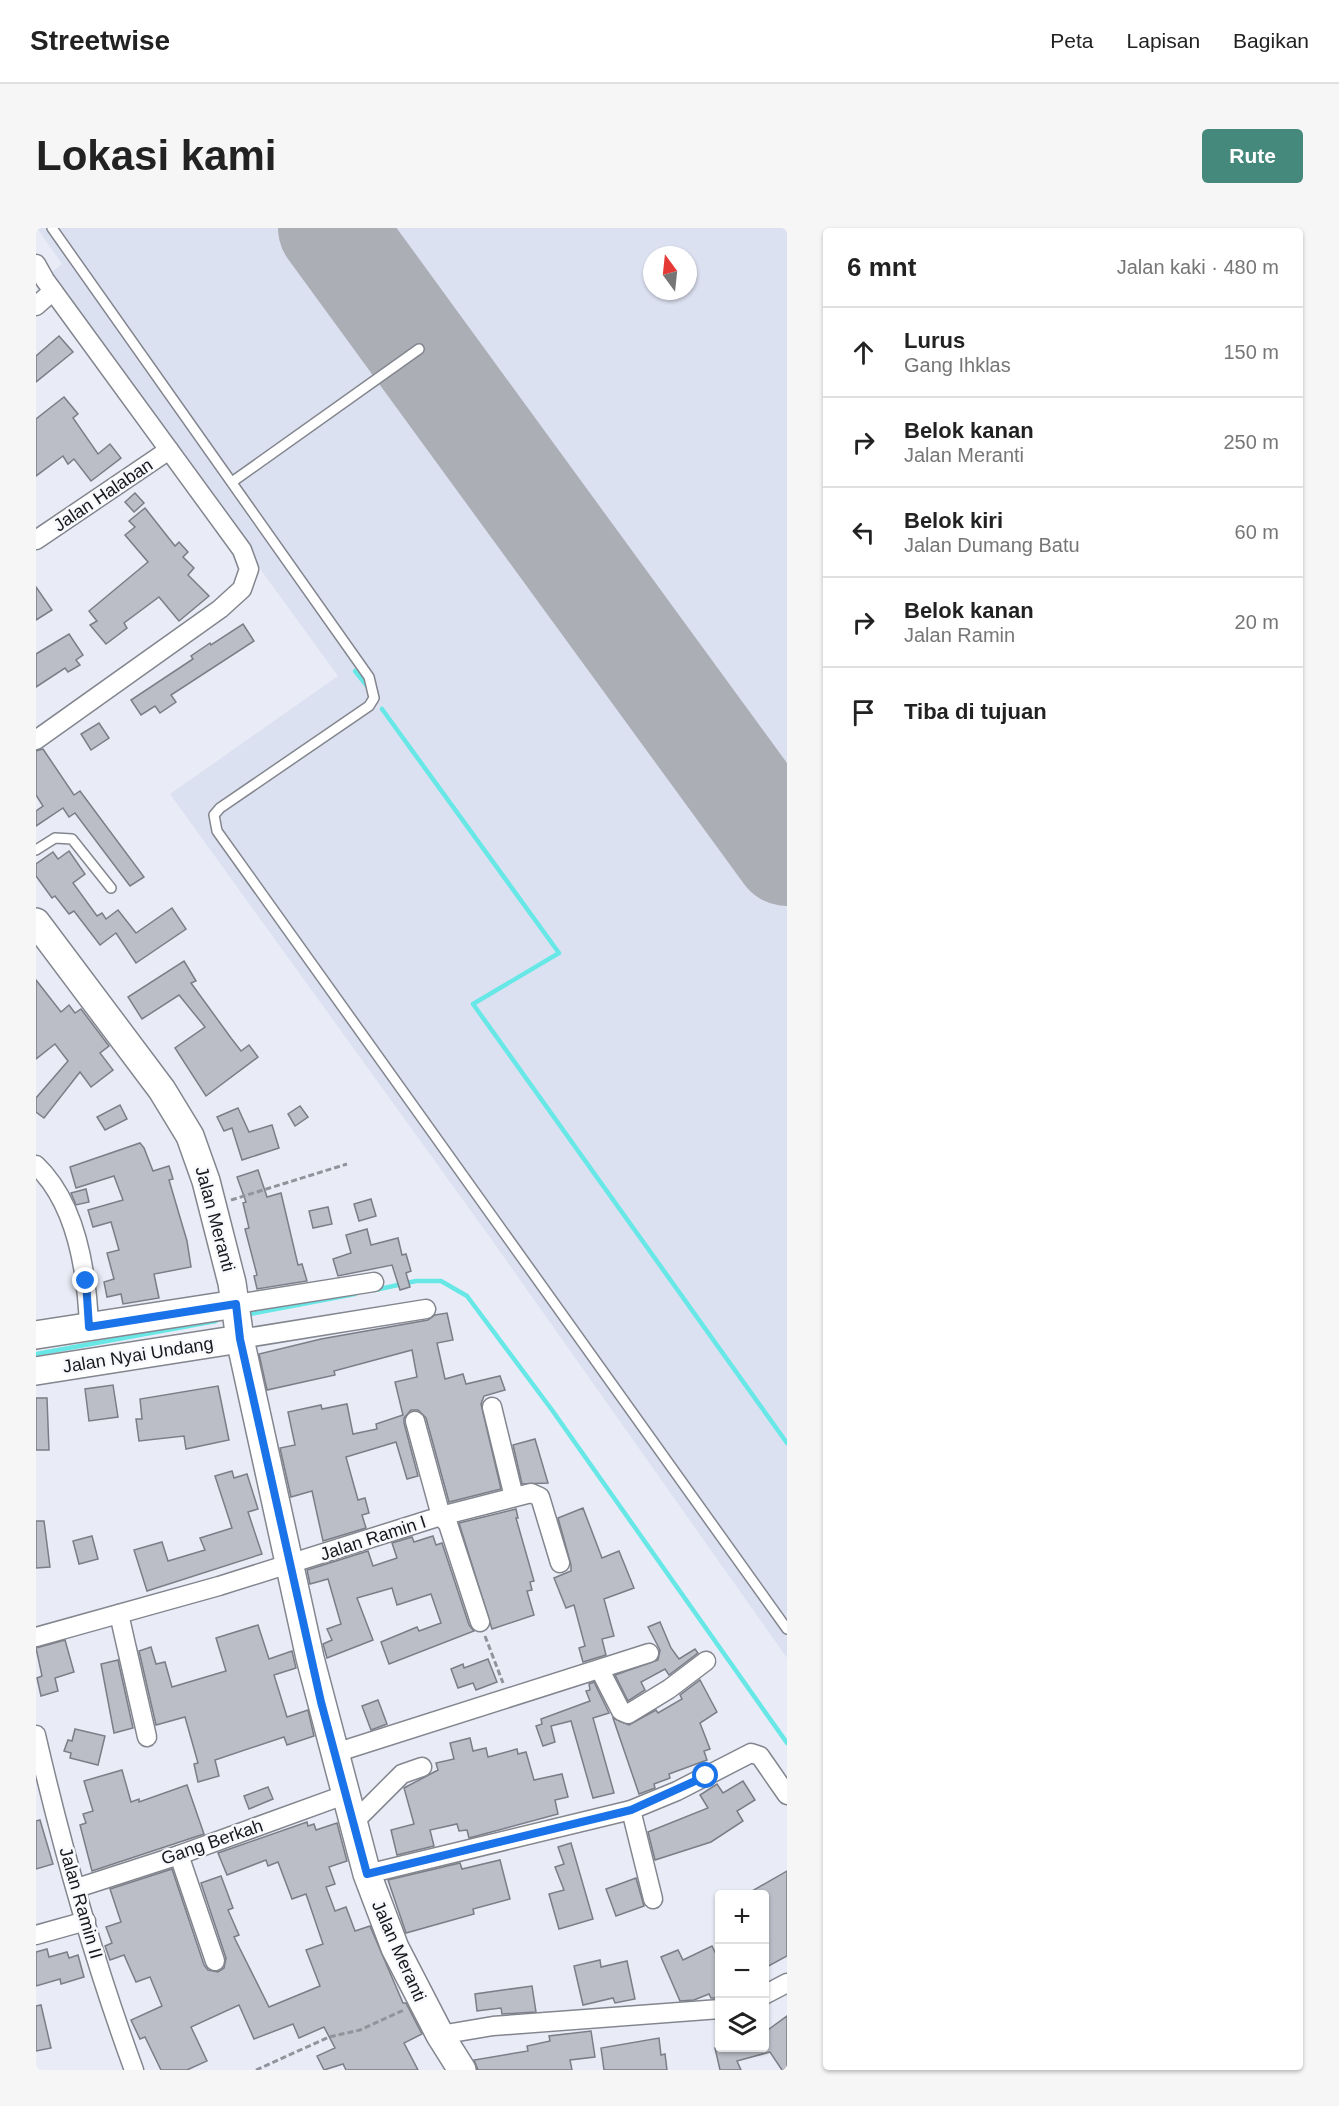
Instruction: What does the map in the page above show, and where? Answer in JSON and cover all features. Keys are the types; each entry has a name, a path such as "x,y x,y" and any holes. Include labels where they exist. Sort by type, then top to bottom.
{"street":[{"path":"36,264 53,291 242,550 249,569 246,583 220,609 36,740"},
{"path":"36,306 53,291"},
{"name":"Jalan Halaban","path":"36,540 169,450"},
{"name":"Jalan Meranti","path":"36,922 122,1034 181,1119 202,1166 290,1564 335,1753 367,1874 386,1928 421,2001 462,2070"},
{"path":"36,1165 58,1191 69,1215 86,1281 89,1327"},
{"path":"238,1322 374,1282"},
{"path":"36,1335 89,1327 238,1322 426,1309"},
{"name":"Jalan Nyai Undang","path":"36,1371 238,1322"},
{"path":"492,1407 514,1497"},
{"path":"415,1421 441,1516 448,1524 480,1622"},
{"name":"Jalan Ramin I","path":"36,1637 290,1564 441,1516 534,1493 540,1497 560,1563"},
{"path":"119,1614 147,1737"},
{"path":"335,1753 649,1653"},
{"path":"600,1670 621,1711 628,1714 669,1689 706,1661"},
{"name":"Jalan Ramin II","path":"36,1735 43,1801 77,1888 113,2013 134,2070"},
{"path":"367,1874 631,1810 677,1791 751,1753 760,1756 787,1795"},
{"path":"354,1822 402,1774 422,1767"},
{"name":"Gang Berkah","path":"77,1888 179,1855 346,1794"},
{"path":"631,1810 653,1899"},
{"path":"179,1855 215,1961"},
{"path":"36,1935 86,1921"},
{"path":"769,1993 787,1983"},
{"path":"440,2035 493,2026 715,2008"}],"lane":[{"path":"52,228 369,677 374,698 369,706 220,808 214,815 217,831 787,1629"},
{"path":"232,482 419,349"},
{"path":"36,850 55,838 72,839 111,888"}],"path":[{"path":"212,1205 347,1164"},
{"path":"480,1622 508,1699"},
{"path":"256,2070 329,2037 360,2030 421,2001"}],"shaded area":[{"path":"37,228 787,228 787,1658 489,1236 170,794 338,676 47,276 62,264"}],"building":[{"path":"59,336 73,352 36,382 36,356"},
{"path":"64,397 78,414 73,418 98,454 110,444 121,458 91,481 74,459 68,464 63,456 36,476 36,419"},
{"path":"135,493 144,503 134,512 125,502"},
{"path":"145,508 175,546 179,542 188,552 183,557 194,568 188,575 209,596 179,621 159,597 124,623 127,628 106,644 90,625 97,621 89,611 148,562 125,535 135,527 129,521"},
{"path":"36,587 52,610 36,620"},
{"path":"243,624 254,641 171,695 176,702 160,713 155,706 141,715 131,700 193,659 191,656 210,643 211,645"},
{"path":"69,634 83,655 76,660 80,665 68,672 65,668 36,687 36,654"},
{"path":"99,723 109,738 91,750 81,734"},
{"path":"43,749 74,795 80,791 144,877 130,886 75,813 69,817 63,808 36,826 36,811 43,806 36,795 36,751"},
{"path":"69,851 85,874 73,883 97,916 102,913 106,919 118,910 136,933 172,908 186,929 136,963 116,933 100,945 74,911 69,914 55,896 52,898 36,876 36,864 53,852 58,859"},
{"path":"184,961 196,981 191,983 241,1051 249,1045 258,1057 206,1096 175,1048 205,1027 179,995 142,1019 128,997"},
{"path":"36,980 61,1012 69,1005 75,1013 81,1009 109,1046 100,1053 113,1070 91,1087 80,1072 44,1118 36,1112 36,1098 68,1061 55,1044 36,1059"},
{"path":"120,1105 127,1119 105,1130 97,1117"},
{"path":"300,1106 308,1117 295,1126 288,1114"},
{"path":"238,1108 249,1132 272,1125 279,1148 242,1160 232,1128 224,1131 217,1117"},
{"path":"140,1143 153,1171 169,1166 173,1179 169,1180 187,1241 191,1267 154,1274 159,1298 123,1304 121,1294 107,1297 104,1282 114,1279 107,1253 119,1250 111,1222 93,1227 88,1210 123,1200 114,1176 76,1188 70,1167"},
{"path":"258,1170 267,1197 281,1193 298,1265 302,1264 307,1281 257,1289 254,1276 257,1275 245,1229 249,1228 243,1203 246,1202 237,1177"},
{"path":"86,1189 89,1202 76,1205 71,1193"},
{"path":"371,1199 376,1216 359,1221 354,1204"},
{"path":"328,1207 332,1224 313,1228 309,1211"},
{"path":"367,1229 371,1245 398,1238 402,1255 406,1254 411,1271 406,1273 410,1287 400,1290 392,1265 338,1276 333,1259 351,1253 346,1235"},
{"path":"447,1313 453,1340 437,1343 445,1379 463,1374 466,1384 500,1376 505,1390 484,1396 481,1404 501,1489 449,1502 426,1418 418,1410 411,1410 404,1418 404,1423 418,1476 407,1479 396,1442 346,1457 358,1500 365,1498 369,1513 362,1515 366,1528 323,1541 312,1491 291,1497 280,1448 295,1445 288,1412 321,1405 322,1409 347,1404 353,1434 377,1429 376,1424 403,1415 395,1382 417,1377 412,1350 334,1371 335,1375 267,1390 259,1354 321,1339 428,1320 435,1315"},
{"path":"113,1385 118,1417 89,1421 85,1389"},
{"path":"218,1386 229,1440 186,1449 184,1436 139,1441 136,1419 142,1419 140,1399"},
{"path":"36,1398 47,1398 49,1450 36,1450"},
{"path":"535,1439 548,1483 522,1484 513,1445"},
{"path":"232,1471 234,1478 247,1474 258,1509 248,1512 262,1554 147,1591 134,1550 162,1542 168,1561 205,1550 200,1538 232,1528 215,1476"},
{"path":"583,1508 602,1558 619,1551 634,1588 604,1599 614,1636 602,1639 606,1655 583,1662 579,1648 585,1646 574,1605 566,1608 554,1578 571,1571 558,1518"},
{"path":"516,1509 518,1518 516,1518 534,1581 530,1582 532,1590 527,1591 534,1615 492,1629 459,1523"},
{"path":"36,1521 44,1521 50,1567 36,1568"},
{"path":"92,1536 98,1559 79,1564 73,1541"},
{"path":"433,1536 436,1545 442,1543 469,1625 474,1631 389,1664 381,1642 417,1627 419,1631 441,1623 431,1594 397,1605 392,1588 357,1598 373,1640 327,1658 323,1644 332,1640 327,1629 341,1624 328,1579 310,1584 307,1570 368,1551 373,1566 397,1558 392,1543 412,1537 414,1542"},
{"path":"660,1622 671,1648 679,1659 695,1649 698,1653 669,1675 665,1669 641,1682 645,1690 628,1701 615,1675 658,1660 660,1650 648,1627"},
{"path":"258,1625 269,1659 292,1651 296,1668 274,1675 287,1717 308,1710 314,1736 287,1745 284,1737 215,1760 219,1776 198,1782 194,1764 198,1763 185,1717 156,1725 139,1651 151,1647 156,1664 165,1662 172,1687 226,1671 216,1638"},
{"path":"65,1640 74,1672 55,1678 58,1691 41,1696 37,1678 42,1676 36,1648"},
{"path":"488,1659 497,1682 476,1690 473,1683 458,1688 451,1669 463,1664 464,1668"},
{"path":"118,1660 133,1728 114,1733 101,1664"},
{"path":"700,1680 717,1712 700,1723 710,1749 704,1751 707,1760 669,1774 670,1778 654,1784 655,1788 639,1794 613,1718 629,1725 656,1710 658,1713 682,1699 680,1695"},
{"path":"594,1682 609,1713 593,1718 614,1793 593,1798 571,1721 551,1726 555,1742 543,1746 536,1726 542,1724 541,1719 590,1701 586,1691 590,1690 589,1684"},
{"path":"378,1700 387,1724 371,1730 362,1706"},
{"path":"75,1729 105,1736 98,1765 70,1758 71,1753 64,1751 68,1740 72,1741"},
{"path":"470,1738 473,1751 486,1748 488,1757 517,1749 518,1754 526,1752 534,1780 562,1774 568,1797 555,1800 558,1814 469,1838 467,1830 459,1831 457,1824 430,1830 434,1846 397,1855 391,1830 414,1824 404,1788 438,1770 436,1763 454,1759 450,1743"},
{"path":"122,1770 131,1802 139,1799 139,1802 187,1785 204,1834 92,1871 80,1825 86,1823 83,1814 93,1811 84,1781"},
{"path":"743,1781 755,1800 737,1811 743,1821 711,1842 655,1860 648,1832 708,1808 700,1795 717,1784 723,1793"},
{"path":"268,1787 273,1799 249,1809 244,1796"},
{"path":"40,1820 53,1864 36,1869 36,1821"},
{"path":"307,1822 308,1826 314,1824 316,1830 337,1823 347,1861 329,1867 335,1884 326,1887 335,1911 346,1907 355,1931 370,1926 403,2003 406,2003 422,2034 404,2043 418,2070 346,2070 343,2064 324,2070 317,2056 335,2048 324,2027 299,2038 293,2024 254,2039 239,2005 191,2027 207,2061 187,2070 161,2070 145,2037 140,2039 131,2020 162,2006 150,1977 136,1982 124,1955 110,1960 105,1946 112,1943 106,1927 121,1922 110,1889 172,1869 204,1965 208,1970 218,1972 224,1968 226,1958 201,1883 221,1876 233,1908 228,1910 239,1935 234,1937 269,2007 320,1986 306,1950 323,1944 306,1894 292,1899 278,1862 268,1866 266,1860 227,1875 218,1853"},
{"path":"571,1843 593,1919 559,1929 549,1894 564,1890 555,1867 564,1864 558,1847"},
{"path":"500,1860 510,1899 473,1909 474,1914 406,1933 388,1880 460,1863 462,1869"},
{"path":"787,1871 787,1956 769,1966 769,1890 754,1890"},
{"path":"636,1878 644,1906 616,1916 606,1889"},
{"path":"712,1946 715,1952 715,1998 711,1998 709,1994 694,2000 680,2001 661,1957 678,1950 683,1960"},
{"path":"47,1949 49,1957 67,1952 69,1958 78,1955 84,1977 61,1984 60,1979 36,1986 36,1952"},
{"path":"600,1960 601,1967 627,1961 635,1999 615,2003 613,1998 583,2005 574,1966"},
{"path":"532,1986 536,2012 502,2014 501,2008 477,2011 475,1994"},
{"path":"41,2005 51,2048 36,2051 36,2006"},
{"path":"787,2016 787,2070 782,2070 770,2052 737,2061 741,2070 720,2070 716,2052 769,2052 769,2029"},
{"path":"591,2031 595,2057 570,2060 572,2070 478,2070 474,2060 528,2051 527,2046 550,2041 549,2036"},
{"path":"659,2038 661,2055 665,2054 667,2070 604,2070 601,2048"}],"waterway":[{"path":"355,671 367,686"},
{"path":"382,709 559,953 473,1004 787,1443"},
{"path":"375,1290 416,1281 441,1281 467,1296 552,1410 787,1743"},
{"path":"245,1315 355,1294"},
{"path":"36,1354 216,1321"}],"runway":[{"path":"331,228 787,853"}],"route":[{"path":"86,1281 89,1327 236,1304 240,1339 310,1658 367,1874 631,1810 652,1803 706,1776"}]}
